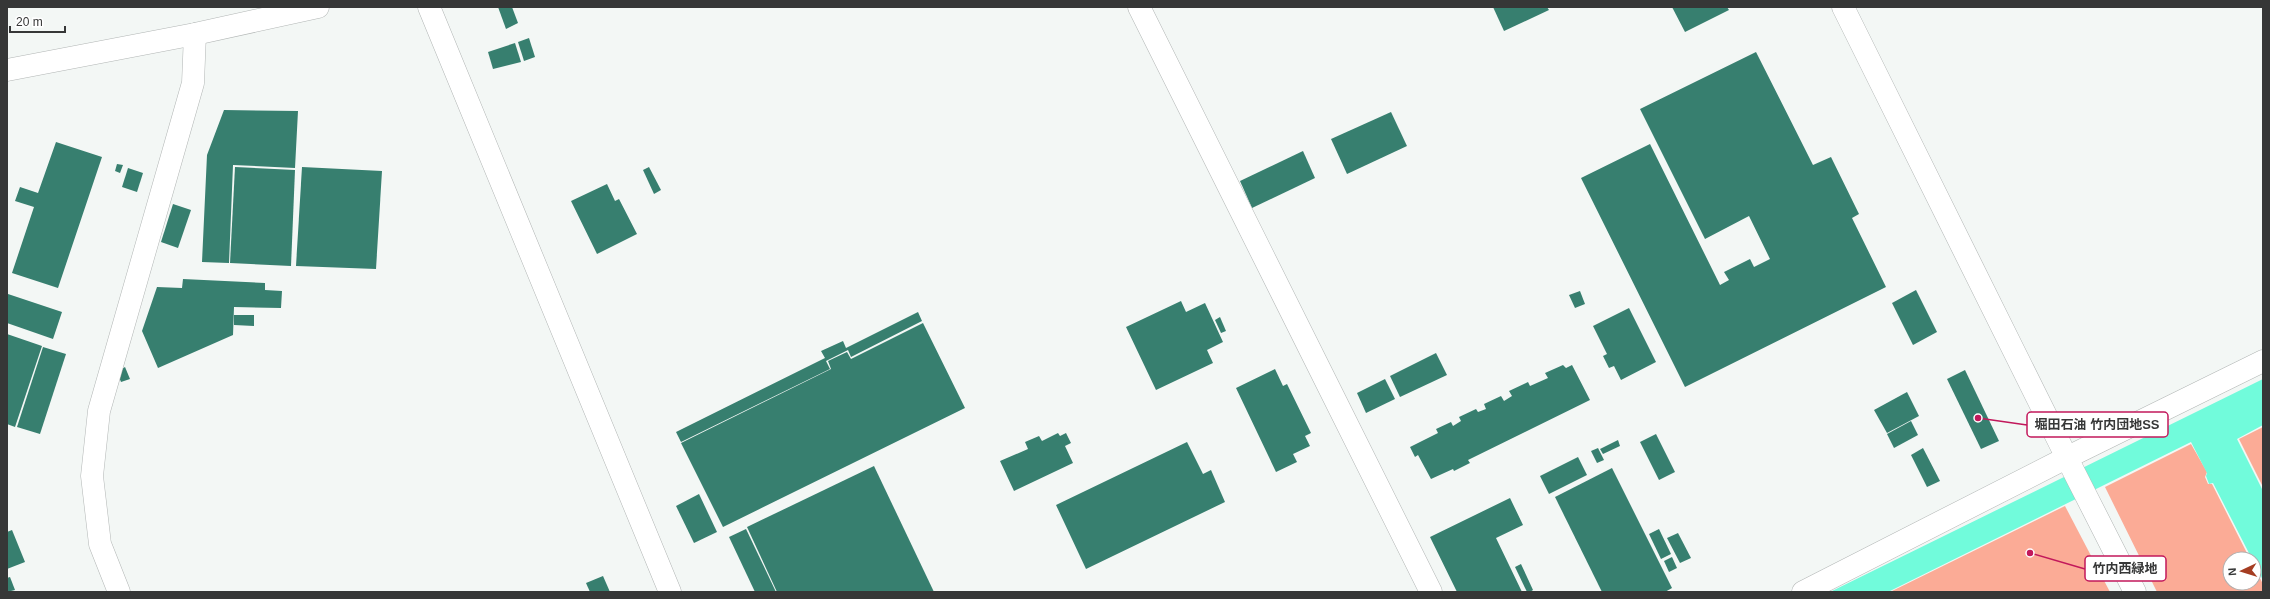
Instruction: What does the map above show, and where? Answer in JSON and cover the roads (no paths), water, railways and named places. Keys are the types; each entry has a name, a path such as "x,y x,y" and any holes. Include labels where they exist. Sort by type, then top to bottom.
{"street":[{"path":"7,70 195,34 318,7"},
{"path":"429,7 670,592"},
{"path":"1139,7 1431,592"},
{"path":"1843,7 2070,465 2135,592"},
{"path":"119,592 100,544 92,476 99,411 193,83 195,34"},
{"path":"1803,592 2070,465 2263,361"}],"place":[{"name":"堀田石油 竹内団地SS","path":"1978,418"},
{"name":"竹内西緑地","path":"2030,553"}]}
